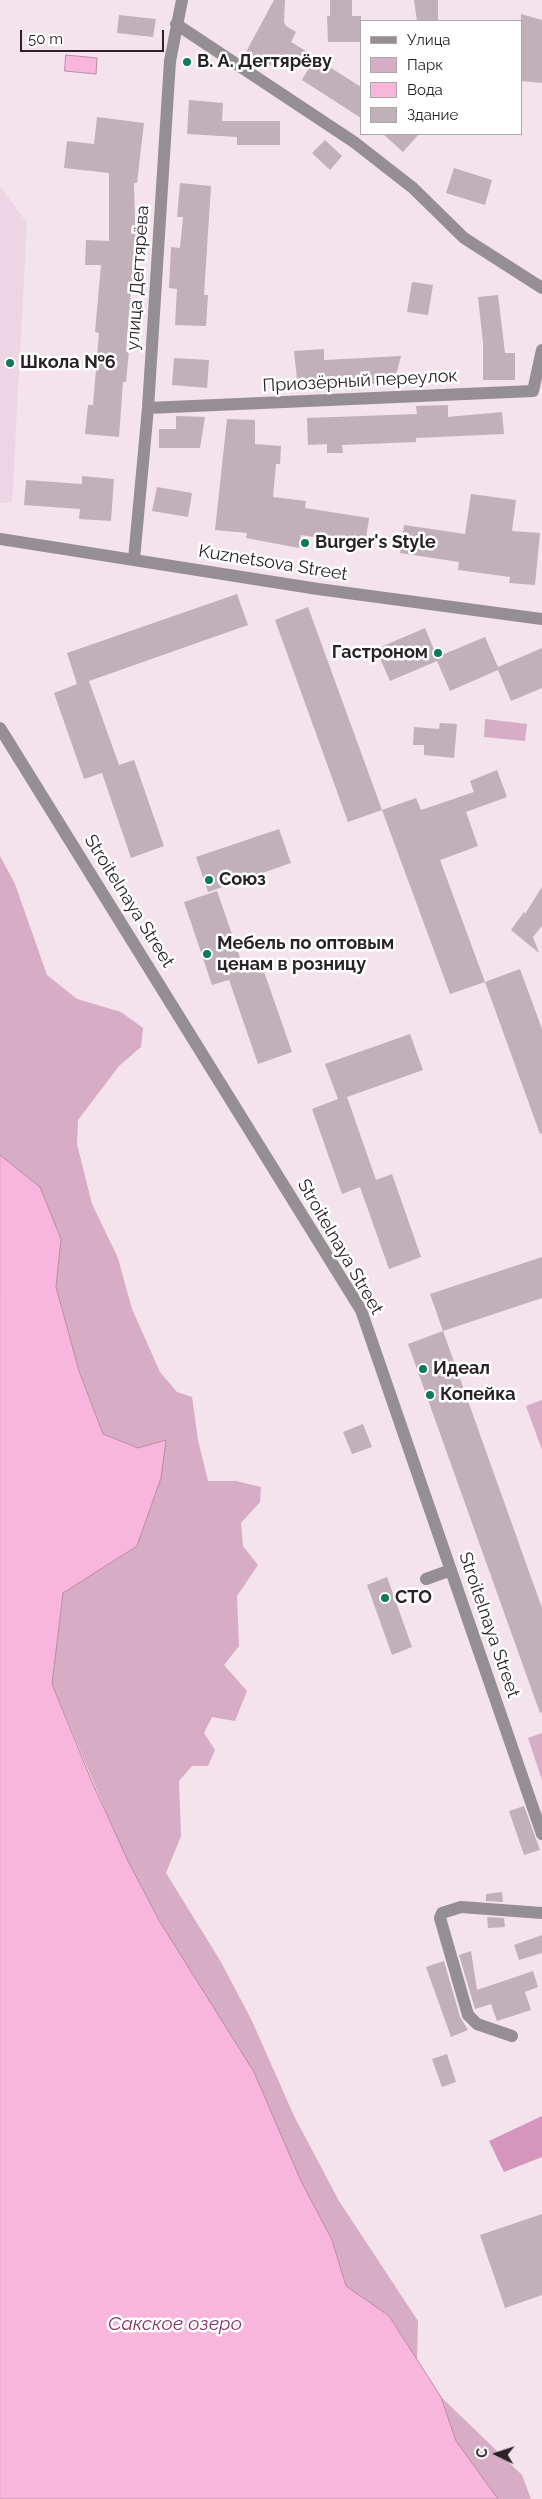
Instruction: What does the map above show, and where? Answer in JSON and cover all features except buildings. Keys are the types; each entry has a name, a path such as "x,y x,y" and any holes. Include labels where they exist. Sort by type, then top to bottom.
{"street":[{"name":"улица Дегтярёва","path":"134,559 148,408 170,61 182,0"},
{"path":"176,24 354,142 413,188 464,238 542,288"},
{"name":"Приозёрный переулок","path":"148,408 533,391 542,350"},
{"name":"Kuznetsova Street","path":"0,539 318,589 542,619"},
{"name":"Stroitelnaya Street","path":"0,728 362,1310 542,1834"},
{"path":"426,1579 451,1570"},
{"path":"512,2036 477,2024 468,2016 440,1918 442,1913 461,1907 542,1913"}],"shaded area":[{"name":"Школа №6","path":"0,186 27,223 12,502 0,503"},
{"path":"542,2116 542,2157 504,2172 489,2141"}],"green space":[{"path":"485,719 527,724 525,741 484,737"},
{"path":"0,856 15,884 47,975 77,999 121,1012 143,1028 141,1047 119,1066 78,1120 77,1144 92,1204 118,1258 132,1309 160,1372 177,1392 192,1397 198,1440 208,1481 236,1481 261,1487 260,1502 241,1523 243,1546 258,1565 237,1596 239,1646 224,1665 247,1691 235,1721 212,1717 204,1733 215,1750 208,1766 192,1766 179,1781 181,1836 166,1873 221,1962 252,2021 294,2116 339,2201 418,2321 417,2360 389,2316 346,2286 332,2240 142,1888 67,1873 115,1833 52,1684 63,1593 137,1546 165,1440 138,1448 103,1434 79,1371 56,1287 61,1238 40,1188 0,1155"},
{"path":"542,1400 542,1450 526,1406"},
{"path":"542,1733 542,1780 528,1738"},
{"path":"441,2397 522,2475 531,2499 498,2499 456,2441"}],"water":[{"path":"66,55 97,58 96,74 65,71"},
{"name":"Сакское озеро","path":"0,1155 40,1187 61,1239 56,1287 79,1371 103,1434 138,1448 166,1440 161,1478 137,1546 63,1593 52,1684 92,1782 129,1863 160,1922 254,2072 301,2181 332,2240 346,2286 389,2316 441,2397 456,2441 498,2499 0,2499"}],"place":[{"name":"В. А. Дегтярёву","path":"187,62"},
{"name":"Школа №6","path":"10,363"},
{"name":"Burger's Style","path":"305,543"},
{"name":"Гастроном","path":"438,653"},
{"name":"Союз","path":"209,880"},
{"name":"Мебель по оптовым ценам в розницу","path":"207,954"},
{"name":"Идеал","path":"423,1369"},
{"name":"Копейка","path":"430,1395"},
{"name":"СТО","path":"385,1598"}]}
